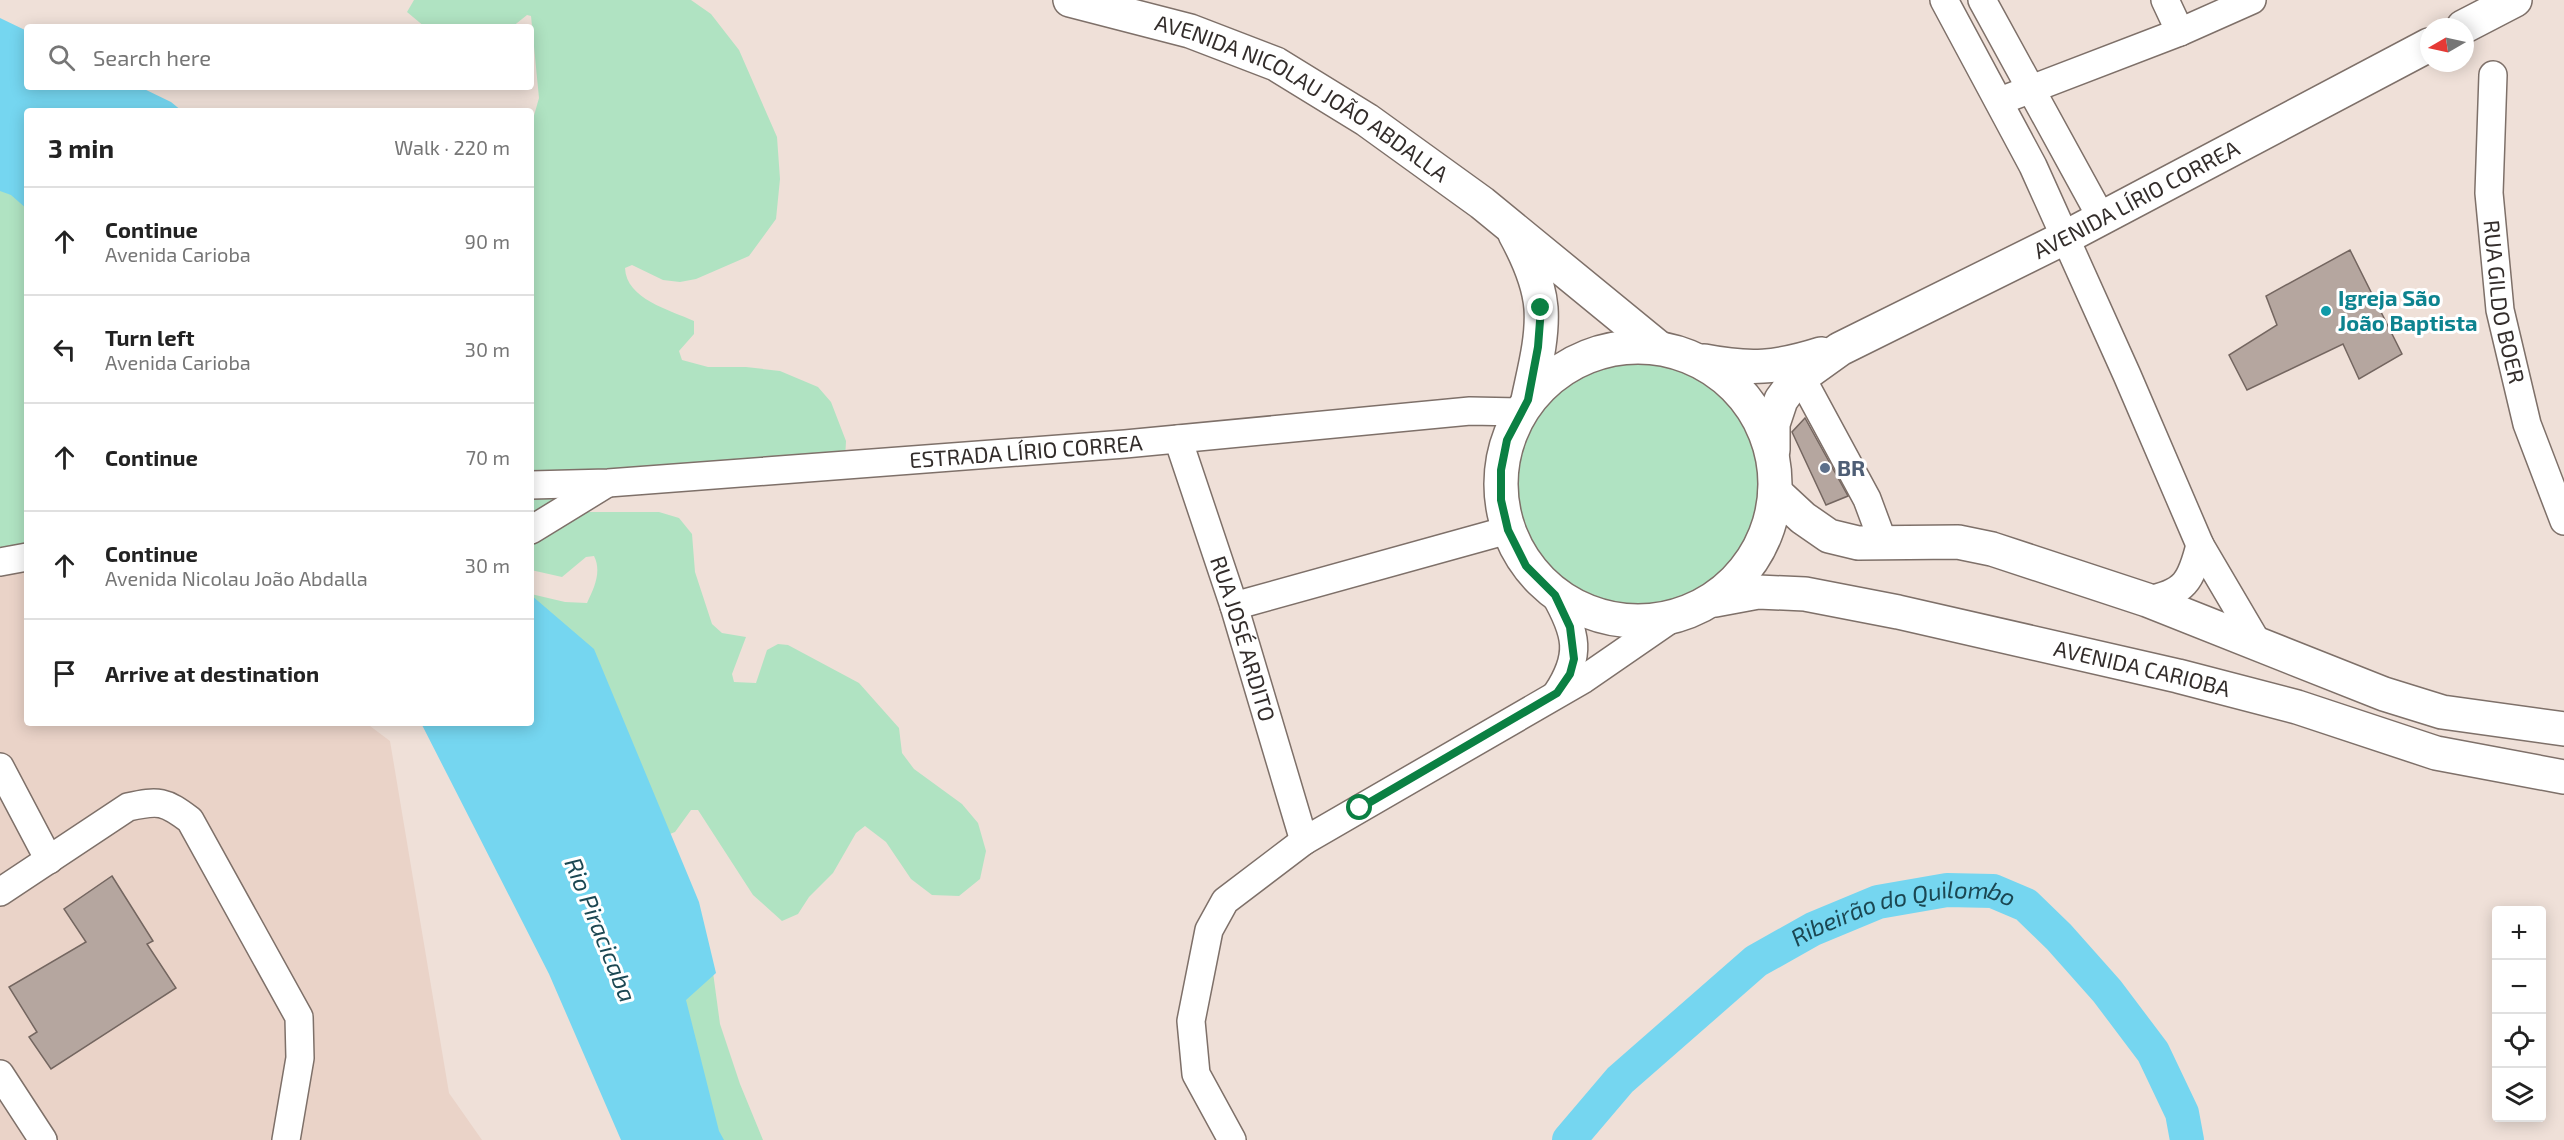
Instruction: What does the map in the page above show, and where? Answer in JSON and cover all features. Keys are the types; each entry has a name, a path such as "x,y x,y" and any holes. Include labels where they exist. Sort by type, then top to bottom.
{"main road":[{"name":"AVENIDA NICOLAU JOÃO ABDALLA","path":"1070,0 1190,31 1276,64 1367,120 1482,203 1659,348"},
{"path":"2474,21 2515,0"},
{"name":"AVENIDA LÍRIO CORREA","path":"1773,460 1773,424 1781,400 1801,377 1840,349 2066,237 2420,50"},
{"name":"AVENIDA NICOLAU JOÃO ABDALLA","path":"1513,230 1528,259 1541,308 1538,347 1524,406"},
{"path":"1622,347 1659,348 1699,361 1734,385 1759,419 1773,460 1775,492 1767,534 1746,571 1715,600 1671,619 1630,623 1591,615 1555,595 1526,566 1508,530 1501,500 1501,470 1507,440 1524,406 1554,374 1586,356 1622,347"},
{"name":"AVENIDA LÍRIO CORREA","path":"1699,361 1738,368 1765,367 1794,363 1840,349"},
{"path":"1775,492 1803,518 1829,536 1858,543 1958,542 1992,549 2146,600 2384,694 2442,712 2564,729"},
{"name":"AVENIDA CARIOBA","path":"1715,600 1758,592 1805,594 1898,612 2265,698 2436,753 2564,777"}],"street":[{"path":"1944,0 2033,166 2200,545 2257,642"},
{"path":"1982,0 2101,217"},
{"path":"2165,0 2180,32"},
{"path":"2000,102 2180,32 2252,0"},
{"name":"RUA GILDO BOER","path":"2493,75 2489,193 2500,310 2527,424 2564,521"},
{"path":"1801,377 1867,500 1883,542"},
{"name":"ESTRADA LÍRIO CORREA","path":"534,485 608,483 1178,439 1524,406"},
{"name":"RUA JOSÉ ARDITO","path":"1178,439 1234,606 1304,841"},
{"path":"534,528 608,483"},
{"path":"1234,606 1508,530"},
{"path":"2146,600 2166,596 2182,588 2193,573 2200,545"},
{"path":"0,562 24,558"},
{"path":"1555,595 1570,627 1574,659 1570,674 1557,693"},
{"path":"1232,1140 1196,1074 1191,1021 1209,930 1225,901 1304,841 1584,679 1671,619"},
{"path":"0,767 49,860"},
{"path":"0,892 128,807 145,803 168,804 190,820 299,1017 300,1058 286,1140"},
{"path":"0,1074 43,1140"}],"shaded area":[{"path":"0,526 24,536 24,726 370,726 390,741 449,1093 482,1140 0,1140"}],"green space":[{"path":"414,0 691,0 711,14 739,50 777,137 780,179 776,219 749,256 696,279 680,282 663,280 632,265 625,268 627,279 633,288 651,302 694,321 694,334 679,351 682,360 708,367 746,367 780,371 818,387 831,402 846,441 845,460 558,499 588,512 659,512 679,518 692,534 695,572 712,624 722,633 746,637 732,674 734,682 756,683 767,650 778,644 788,645 859,683 899,728 902,753 914,769 962,804 978,823 986,851 980,879 959,896 932,895 911,879 886,842 865,826 856,833 833,873 809,897 798,914 782,921 753,895 698,810 691,810 675,832 662,837 534,668 534,595 565,602 587,603 596,580 597,568 594,556 586,557 562,577 534,571 534,116 539,98 534,24 532,24 531,16 527,15 516,24 421,24 407,12"},
{"path":"0,156 24,169 24,546 0,550"},
{"path":"1626,364 1650,364 1673,369 1695,378 1723,399 1738,417 1749,438 1756,461 1758,484 1756,507 1749,530 1738,551 1723,569 1695,590 1673,599 1650,604 1626,604 1603,599 1581,590 1562,577 1545,560 1532,541 1523,519 1518,496 1518,472 1523,449 1532,427 1545,408 1562,391 1581,378 1603,369"},
{"path":"652,867 712,965 720,1024 740,1084 763,1140 715,1140"}],"water":[{"path":"0,18 24,30 24,90 146,90 178,108 24,108 24,206 11,195 0,191"},
{"name":"Rio Piracicaba","path":"534,598 594,649 699,902 716,973 686,1000 719,1131 724,1140 621,1140 549,974 423,726 534,726"}],"building":[{"name":"Igreja São João Baptista","path":"2350,250 2402,354 2359,379 2343,344 2247,390 2229,355 2277,325 2266,296"},
{"path":"1805,418 1848,496 1826,505 1792,432"},
{"path":"112,876 153,941 147,944 176,988 51,1069 29,1037 37,1032 9,987 86,942 64,909"}],"waterway":[{"name":"Ribeirão do Quilombo","path":"1569,1140 1620,1080 1756,961 1813,929 1878,902 1947,890 1993,891 2026,905 2059,937 2107,991 2153,1052 2182,1113 2187,1140"}],"place":[{"name":"Igreja São João Baptista","path":"2326,311"},
{"name":"BR","path":"1825,468"}],"route":[{"path":"1360,808 1557,693 1570,674 1574,659 1574,642 1564,611 1555,595 1526,566 1508,530 1501,500 1501,470 1507,440 1528,400 1538,347 1541,308"}]}
